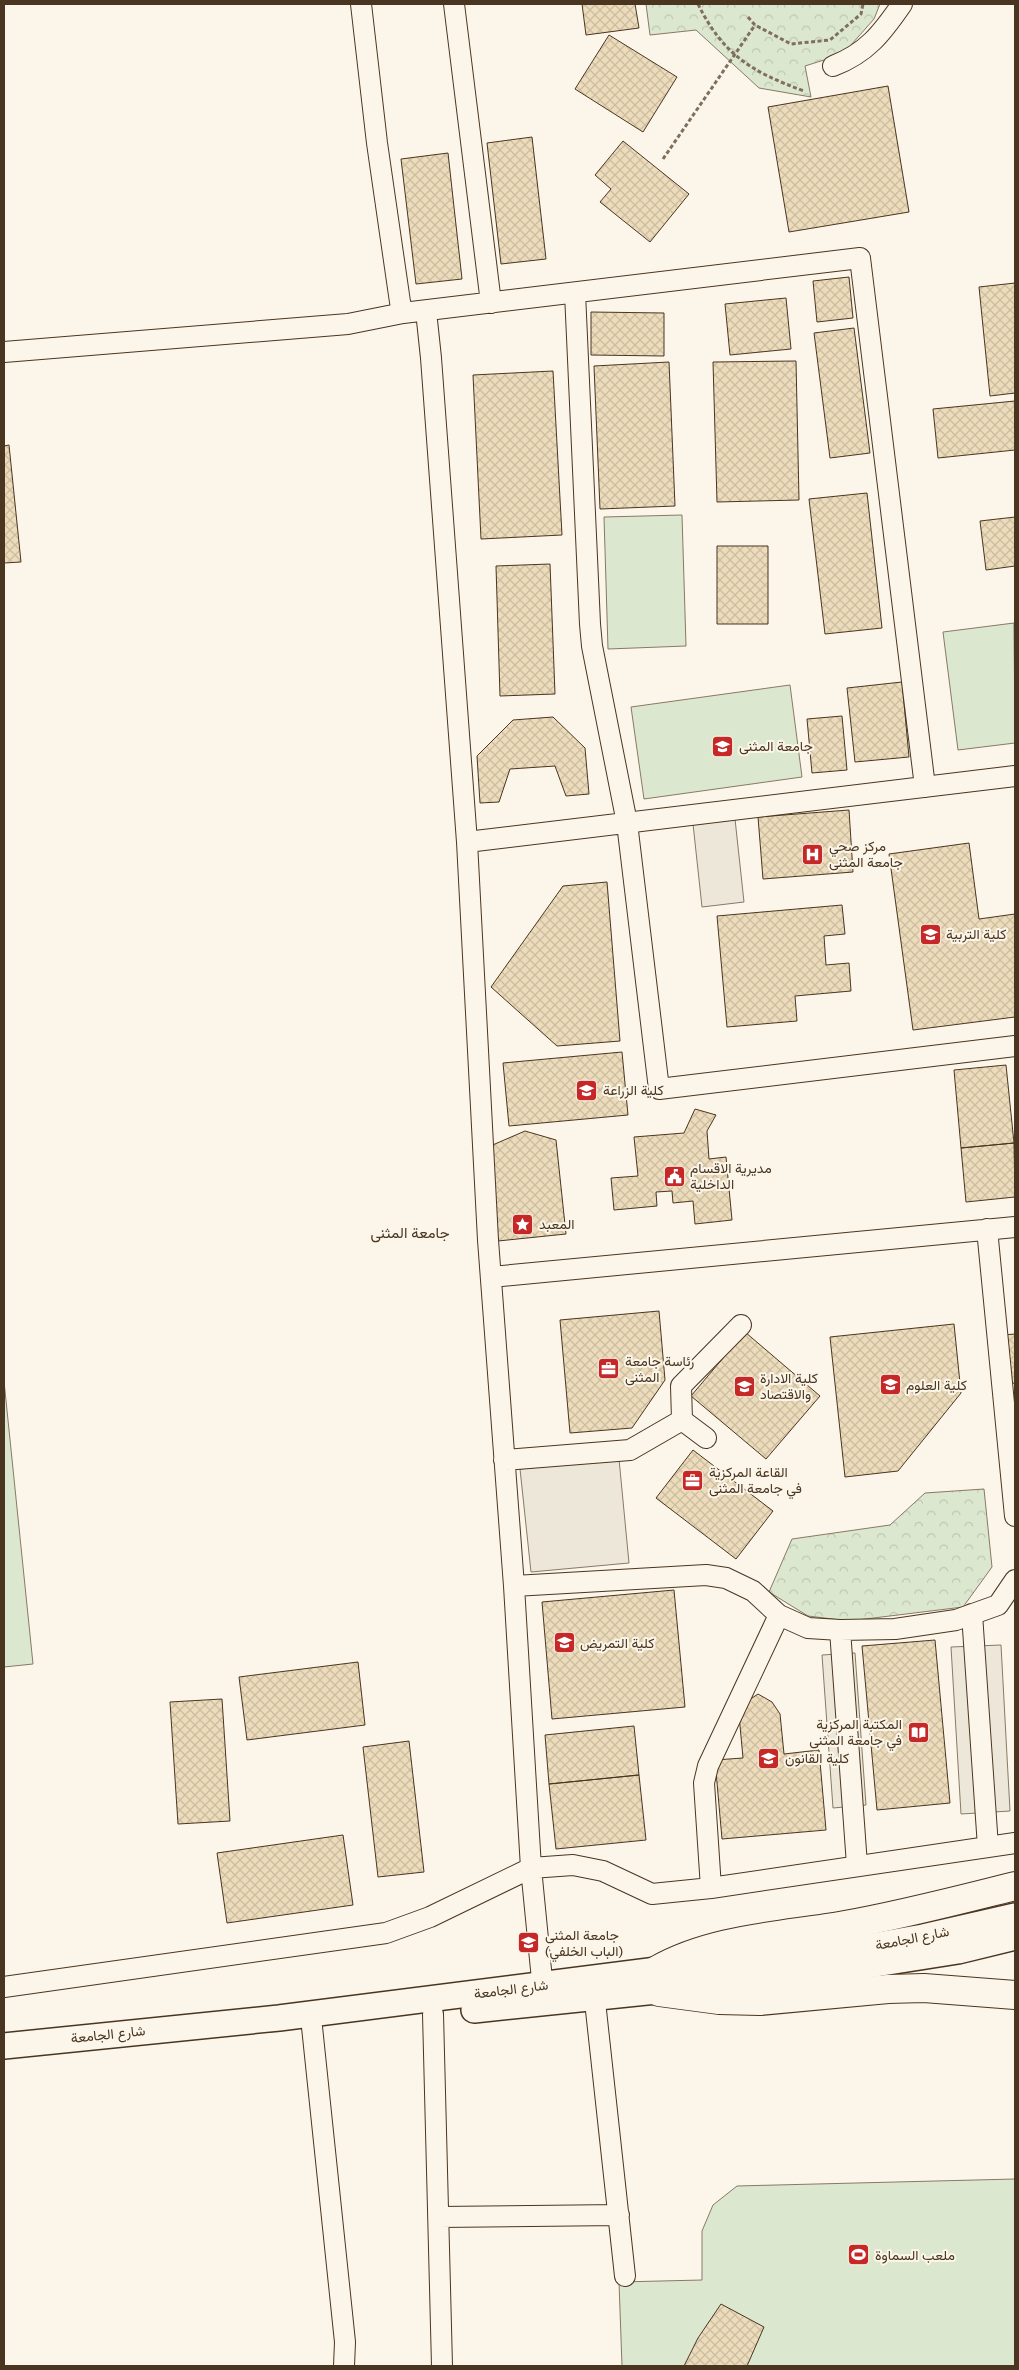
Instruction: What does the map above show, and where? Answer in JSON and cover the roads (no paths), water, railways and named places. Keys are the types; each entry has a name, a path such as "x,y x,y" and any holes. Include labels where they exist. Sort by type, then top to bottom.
{"highway":[{"path":"1015,1886 846,1925 753,1939 697,1952 676,1959 658,1981 719,2000 760,2001 888,1989 924,1988 1015,1995"}],"main road":[{"name":"شارع الجامعة","path":"4,2046 279,2018 543,1995 658,1981 922,1937 1015,1916"},
{"path":"658,1981 793,1977 958,1951 1015,1937"},
{"path":"4,2058 312,2028 433,2014 543,1995"}],"street":[{"path":"361,4 377,143 400,302 404,313"},
{"path":"454,4 491,303"},
{"path":"833,66 853,58 882,34 902,4"},
{"path":"4,352 348,324 404,313 860,258 925,787"},
{"path":"575,293 592,646 627,823 660,1089 1015,1046"},
{"path":"426,311 467,842 491,1277 514,1586 531,1868 543,1995"},
{"path":"467,842 1015,776"},
{"path":"491,1277 1015,1227"},
{"path":"987,1230 1015,1516"},
{"path":"682,1420 681,1386 741,1325"},
{"path":"504,1460 630,1450 682,1420"},
{"path":"682,1420 706,1438"},
{"path":"514,1586 706,1575 726,1578 753,1590 779,1615 808,1628 840,1630 896,1629 956,1620 998,1605 1015,1580"},
{"path":"972,1614 988,1847"},
{"path":"711,1888 704,1782 708,1766 779,1615"},
{"path":"840,1630 857,1865"},
{"path":"4,1987 386,1934 430,1917 531,1868 573,1865 603,1871 652,1894 711,1888 1015,1843"},
{"path":"594,1989 625,2276"},
{"path":"433,2014 442,2366"},
{"path":"312,2028 345,2342 344,2366"},
{"path":"438,2217 619,2214"}],"place":[{"name":"جامعة المثنى","path":"723,746"},
{"name":"مركز صحي جامعة المثنى","path":"813,854"},
{"name":"كلية التربية","path":"930,934"},
{"name":"كلية الزراعة","path":"587,1090"},
{"name":"مديرية الاقسام الداخلية","path":"674,1176"},
{"name":"المعبد","path":"523,1224"},
{"name":"رئاسة جامعة المثنى","path":"609,1369"},
{"name":"كلية العلوم","path":"890,1385"},
{"name":"كلية الادارة والاقتصاد","path":"744,1386"},
{"name":"القاعة المركزية في جامعة المثنى","path":"693,1480"},
{"name":"كلية التمريض","path":"564,1643"},
{"name":"المكتبة المركزية في جامعة المثنى","path":"918,1732"},
{"name":"كلية القانون","path":"769,1758"},
{"name":"جامعة المثنى (الباب الخلفي)","path":"529,1943"},
{"name":"ملعب السماوة","path":"859,2255"}],"district":[{"name":"جامعة المثنى","path":"410,1233"}]}
